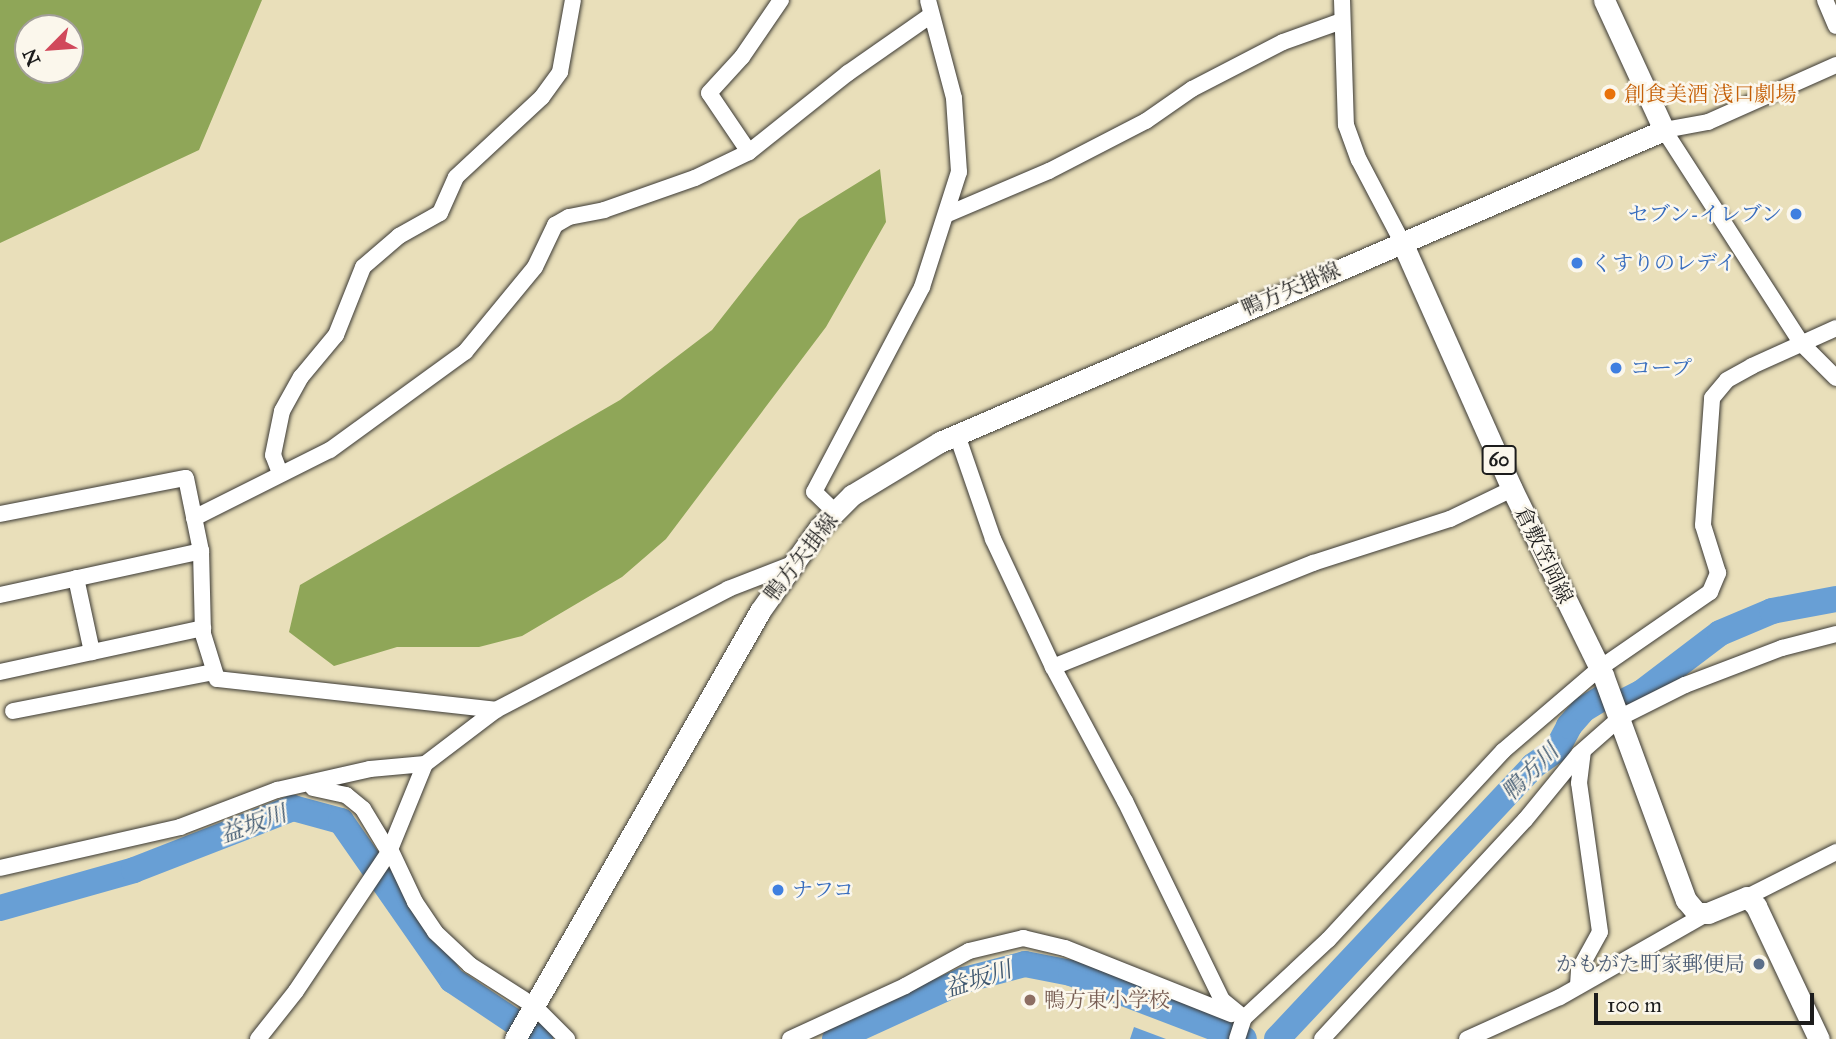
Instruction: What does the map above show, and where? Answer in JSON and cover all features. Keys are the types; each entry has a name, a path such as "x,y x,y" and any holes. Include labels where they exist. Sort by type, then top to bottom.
{"main road":[{"path":"1402,242 1664,130 1604,0"},
{"name":"鴨方矢掛線","path":"515,1039 790,565 835,512 891,469 957,435 1402,242"},
{"name":"倉敷笠岡線","path":"1402,242 1512,489 1621,717 1686,900 1697,913 1708,913"},
{"path":"1708,913 1747,897 1819,1039"}],"street":[{"path":"280,473 273,455 282,411 301,377 336,335 363,267 399,236 440,213 456,177 542,97 560,72 573,0"},
{"path":"749,152 709,93 742,57 781,0"},
{"path":"1342,0 1339,22 1346,125 1359,160 1402,242"},
{"path":"1825,0 1836,26"},
{"path":"194,518 340,444 465,352 535,267 555,225 569,216 604,210 695,178 749,152 930,8 954,98 959,172 948,214 922,287 814,492 835,512"},
{"path":"948,214 1098,146 1283,42 1339,22"},
{"path":"1836,65 1709,122 1664,130 1802,344 1836,378"},
{"path":"1237,1039 1243,1018 1328,940 1503,751 1601,671 1710,592 1718,573 1703,525 1712,398 1727,380 1836,328"},
{"path":"957,435 993,539 1052,667 1125,801 1222,1000 1243,1018"},
{"path":"0,513 186,478 201,551 203,628 217,679 496,710"},
{"path":"1052,667 1313,563 1450,519 1512,489"},
{"path":"0,595 201,551"},
{"path":"258,1039 296,991 388,853 425,764 496,710 728,589 790,565"},
{"path":"76,578 92,652"},
{"path":"0,672 203,628"},
{"path":"1322,1039 1525,820 1584,750 1621,717 1770,652 1836,634"},
{"path":"13,711 214,672"},
{"path":"1578,985 1579,970 1600,932 1579,783 1584,750"},
{"path":"0,868 180,827 277,790 370,769 425,764"},
{"path":"277,790 326,788 346,795 363,808 435,932 470,965 532,1009 567,1039"},
{"path":"1747,897 1836,852"},
{"path":"1472,1038 1578,985 1708,913"},
{"path":"790,1039 905,986 969,951 1023,938 1065,948 1243,1018"}],"green space":[{"path":"0,0 262,0 199,150 0,243"},
{"path":"880,169 886,222 826,327 666,539 622,577 522,636 479,647 397,647 334,666 289,632 300,585 620,400 712,330 799,219"}],"water":[{"path":"1134,1027 1166,1039 1130,1039"}],"waterway":[{"name":"鴨方川","path":"1277,1039 1533,766 1557,749 1569,726 1584,709 1604,697 1621,703 1641,693 1720,633 1772,611 1836,599"},
{"name":"益坂川","path":"0,908 134,870 293,808 341,821 452,980 540,1039"},
{"name":"益坂川","path":"835,1039 964,980 1025,964 1071,973 1244,1039"}],"place":[{"name":"創食美酒 浅口劇場","path":"1610,94"},
{"name":"セブン-イレブン","path":"1796,214"},
{"name":"くすりのレデイ","path":"1577,263"},
{"name":"コープ","path":"1616,368"},
{"name":"ナフコ","path":"778,890"},
{"name":"かもがた町家郵便局","path":"1759,964"},
{"name":"鴨方東小学校","path":"1030,1000"}]}
